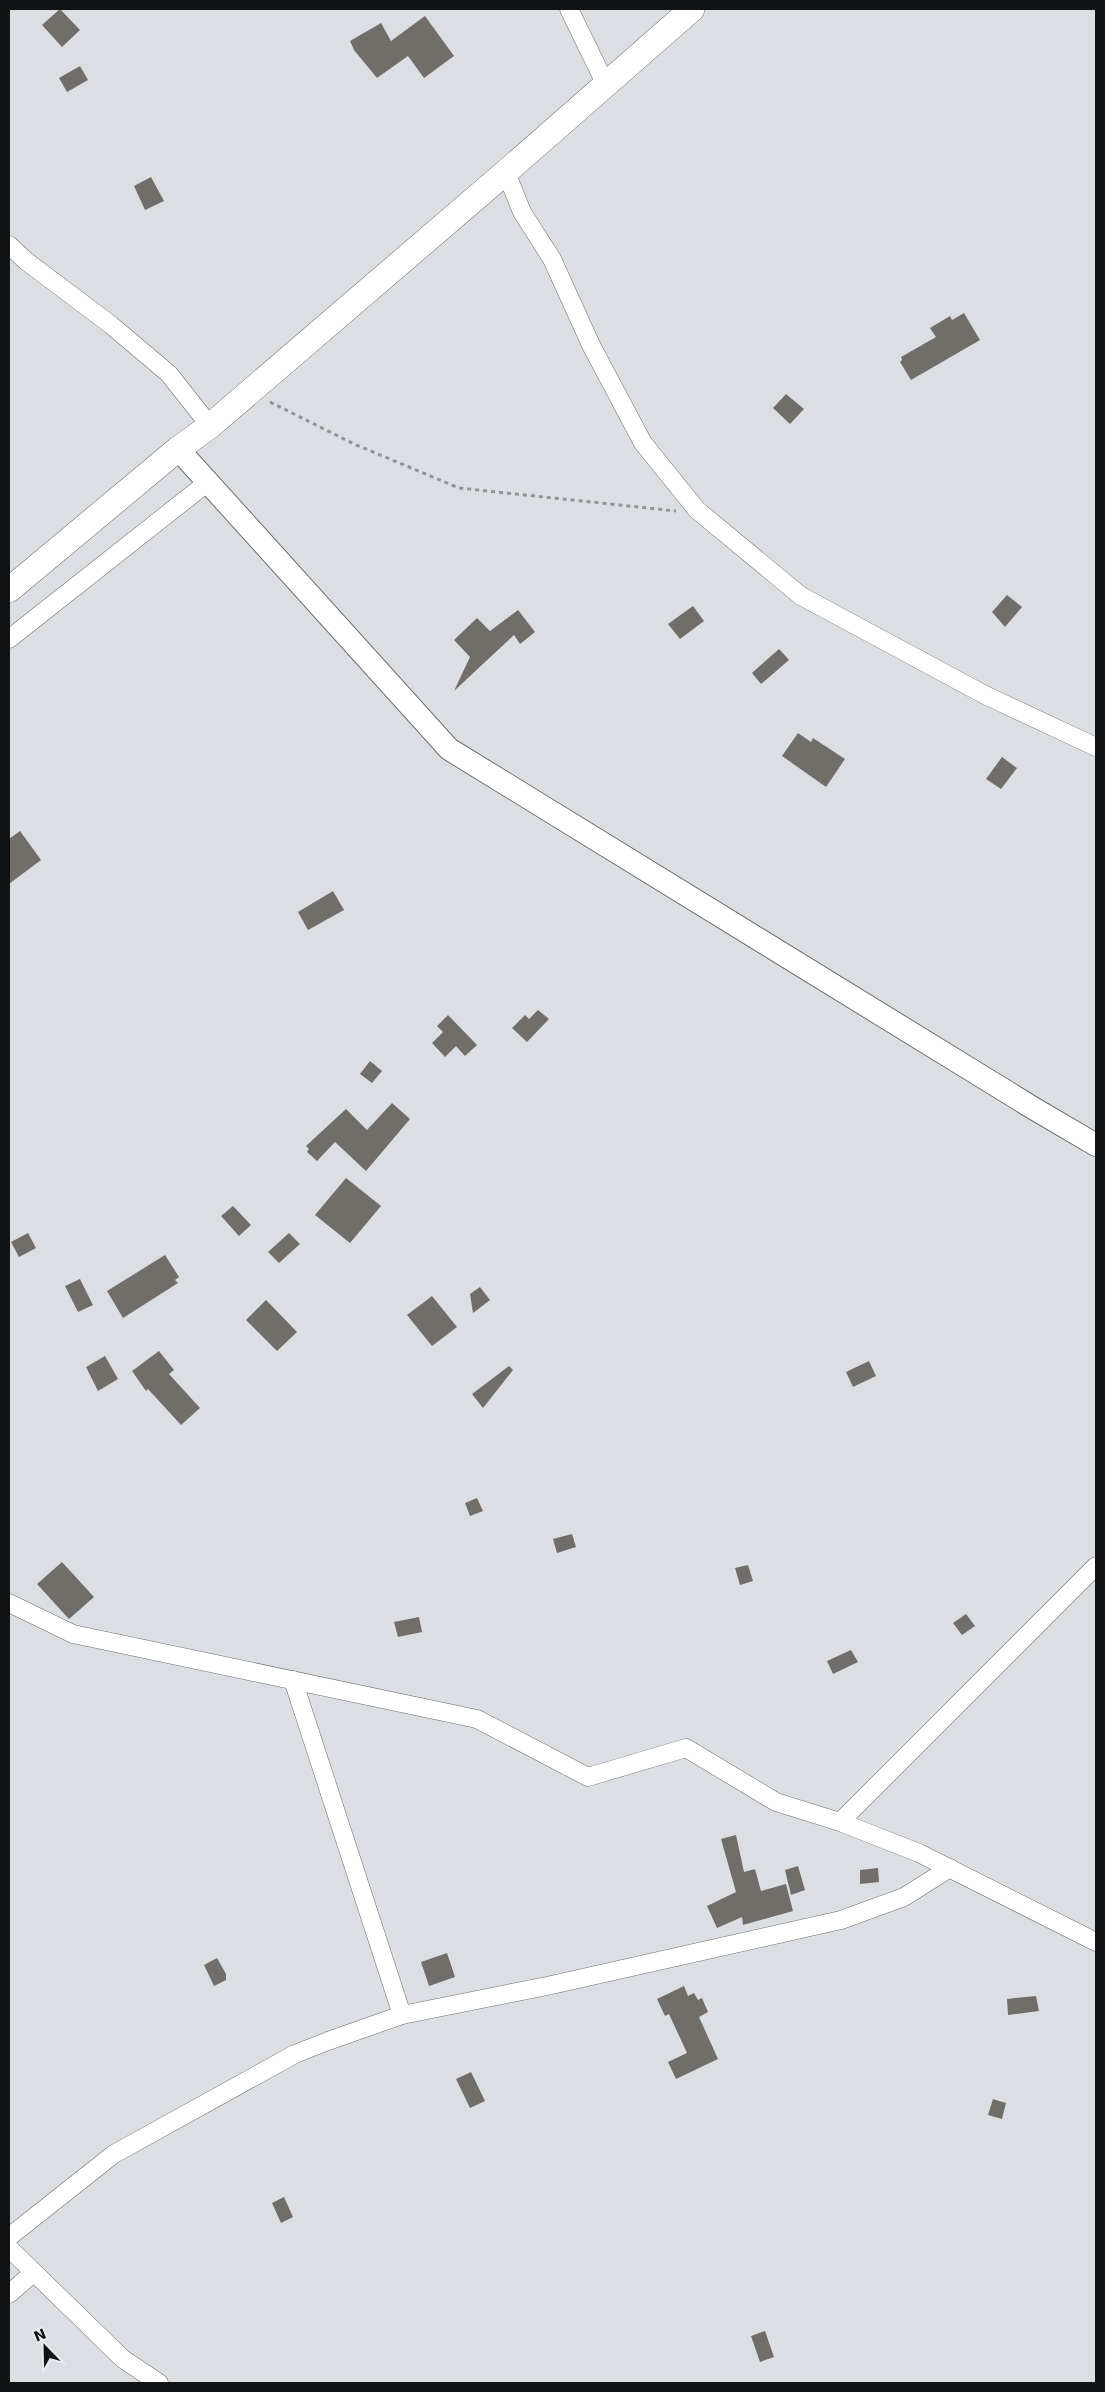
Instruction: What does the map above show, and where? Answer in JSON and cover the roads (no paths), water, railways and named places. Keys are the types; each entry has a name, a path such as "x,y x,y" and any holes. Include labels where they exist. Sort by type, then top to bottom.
{"highway":[{"path":"9,590 178,449 210,426 506,172 605,83 692,9"}],"main road":[{"path":"178,449 449,748 1016,1098 1096,1145"}],"street":[{"path":"569,9 605,83"},
{"path":"506,172 522,212 552,259 591,345 643,443 701,513 802,596 985,695 1096,747"},
{"path":"9,245 26,261 110,325 169,374 210,426"},
{"path":"9,639 208,482"},
{"path":"840,1822 1096,1566"},
{"path":"9,1603 73,1634 477,1719 588,1777 686,1748 776,1802 840,1822 950,1868 1096,1942"},
{"path":"293,1680 402,2015"},
{"path":"9,2237 114,2154 296,2054 328,2041 402,2015 547,1986 841,1920 904,1897 950,1868"},
{"path":"9,2248 123,2360 152,2382"},
{"path":"9,2294 33,2273"}]}
